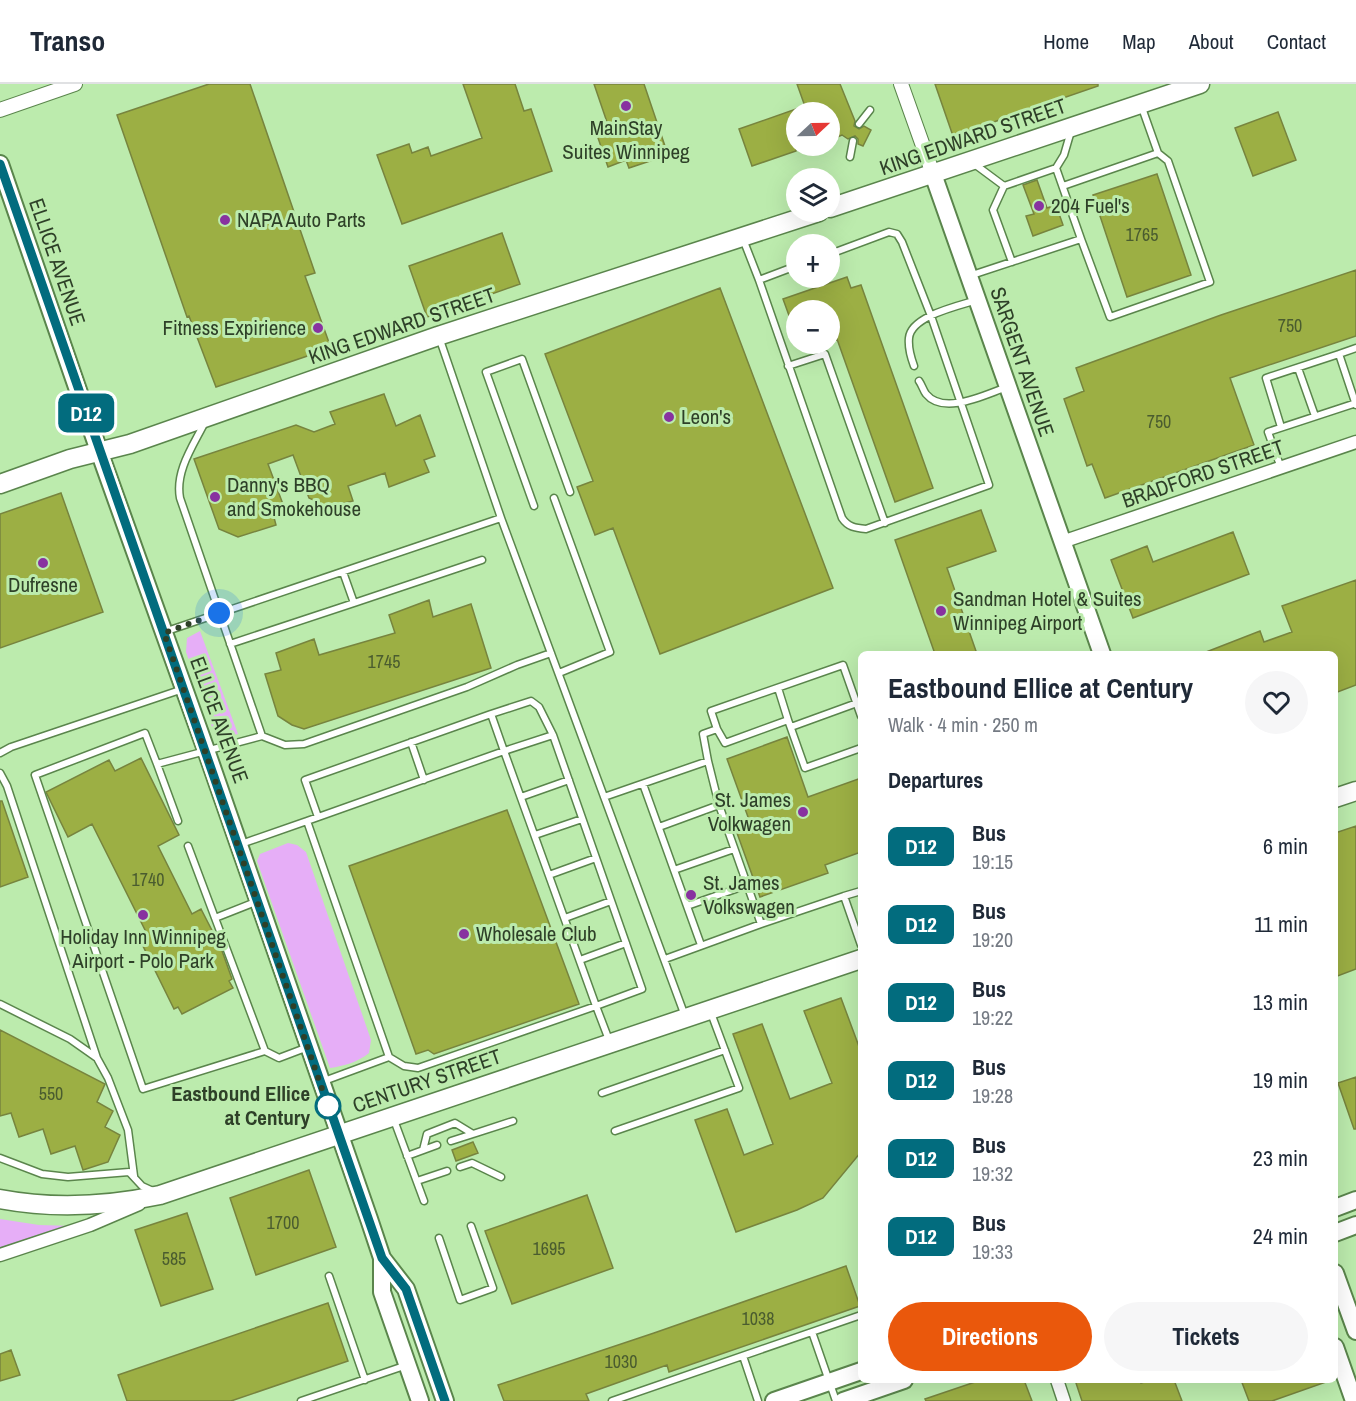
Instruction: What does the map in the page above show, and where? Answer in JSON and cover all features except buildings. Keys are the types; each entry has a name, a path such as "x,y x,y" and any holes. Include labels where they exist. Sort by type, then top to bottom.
{"main road":[{"name":"KING EDWARD STREET","path":"840,205 1200,84"},
{"name":"ELLICE AVENUE","path":"0,164 382,1258 406,1289 445,1401"},
{"name":"SARGENT AVENUE","path":"933,174 1101,651"},
{"name":"KING EDWARD STREET","path":"0,484 99,451 129,444 438,336 788,222"},
{"path":"1338,797 1356,791"},
{"name":"CENTURY STREET","path":"0,1199 39,1204 76,1205 135,1200 160,1195 858,960"},
{"path":"1338,1207 1356,1200"},
{"path":"1338,1232 1356,1225"},
{"name":"ELLICE AVENUE","path":"382,1258 382,1292 420,1401"},
{"path":"1338,1281 1356,1331"},
{"path":"1338,1356 1354,1401"},
{"path":"774,1401 858,1372"},
{"path":"843,1401 895,1383"}],"street":[{"path":"0,110 75,84"},
{"name":"SARGENT AVENUE","path":"901,84 933,174"},
{"name":"BRADFORD STREET","path":"1062,542 1356,442"},
{"path":"0,1255 90,1225 160,1195"},
{"path":"1058,1383 1064,1401"}],"lane":[{"path":"1056,168 1110,317 1210,282 1168,161 1158,153 1141,104"},
{"path":"860,124 870,111"},
{"path":"1012,262 993,210 1004,186 1056,168 1064,155 1072,127"},
{"path":"850,157 853,141"},
{"path":"1063,186 1158,153"},
{"path":"970,162 1004,186"},
{"path":"742,237 842,518 846,524 854,528 866,529 989,485 931,316 897,234 889,232 840,250"},
{"path":"969,276 1081,239"},
{"path":"759,280 786,270"},
{"path":"914,366 910,353 909,336 916,324 931,316 977,300"},
{"path":"438,336 501,518 686,1018"},
{"path":"1281,427 1266,378 1356,348"},
{"path":"788,366 825,354 885,523"},
{"path":"1281,468 1268,432 1356,404 1339,354"},
{"path":"534,506 486,372 522,359 570,492"},
{"path":"1298,368 1315,416"},
{"path":"919,381 927,396 949,405 1008,387"},
{"path":"207,417 180,474 178,486 262,736"},
{"path":"554,498 609,652 560,673"},
{"path":"164,633 501,518"},
{"path":"230,644 482,560"},
{"path":"343,572 354,603"},
{"path":"157,765 262,736 285,745 304,744 467,687 551,653"},
{"path":"857,703 724,743 711,711 843,665 857,703 858,706"},
{"path":"777,688 806,768 858,748"},
{"path":"0,753 11,747 183,689"},
{"path":"307,821 389,1057 404,1066 418,1068 642,989 553,735 540,707 531,701 305,780 318,817"},
{"path":"491,714 610,1043"},
{"path":"717,729 703,734 708,761 719,805 761,924"},
{"path":"178,821 145,733 35,775 143,1089 265,1052 279,1058 308,1047"},
{"path":"239,845 553,735"},
{"path":"411,742 424,780"},
{"path":"604,797 708,761"},
{"path":"0,773 97,1058 108,1078 128,1130 134,1176"},
{"path":"521,797 569,780"},
{"path":"643,784 701,945"},
{"path":"659,827 719,805"},
{"path":"535,835 582,819"},
{"path":"188,846 265,1052"},
{"path":"674,870 734,849"},
{"path":"549,875 596,858"},
{"path":"687,906 747,885"},
{"path":"664,959 858,892"},
{"path":"844,896 858,936"},
{"path":"214,918 258,901"},
{"path":"565,918 611,901"},
{"path":"580,960 626,943"},
{"path":"0,1004 70,1039 97,1058"},
{"path":"615,1131 739,1088 710,1010"},
{"path":"602,1093 725,1050"},
{"path":"320,1082 389,1057"},
{"path":"393,1117 424,1202"},
{"path":"451,1141 513,1121"},
{"path":"423,1150 427,1134 455,1124 473,1134"},
{"path":"407,1156 437,1145"},
{"path":"0,1158 42,1174 68,1177 98,1176 125,1171 134,1176 142,1186 160,1195"},
{"path":"460,1167 472,1163 501,1177"},
{"path":"417,1181 447,1171"},
{"path":"439,1238 460,1300 493,1288 471,1226"},
{"path":"329,1276 365,1380"},
{"path":"612,1401 858,1316"},
{"path":"812,1332 836,1401"},
{"path":"743,1356 758,1401"},
{"path":"301,1401 407,1365"}],"shaded area":[{"path":"200,631 238,734 224,736 213,730 186,652 187,638"},
{"path":"288,843 297,845 306,852 371,1040 369,1053 356,1061 340,1066 330,1068 257,861 260,854"},
{"path":"0,1219 39,1225 73,1226 0,1251"}],"bus line":[{"name":"D12","path":"0,164 382,1258 406,1289 445,1401"}],"place":[{"name":"MainStay Suites Winnipeg","path":"626,106"},
{"name":"204 Fuel's","path":"1039,206"},
{"name":"NAPA Auto Parts","path":"225,220"},
{"name":"Fitness Expirience","path":"318,328"},
{"name":"Leon's","path":"669,417"},
{"name":"Danny's BBQ and Smokehouse","path":"215,497"},
{"name":"Dufresne","path":"43,563"},
{"name":"Sandman Hotel & Suites Winnipeg Airport","path":"941,611"},
{"name":"St. James Volkwagen","path":"803,812"},
{"name":"St. James Volkswagen","path":"691,895"},
{"name":"Holiday Inn Winnipeg Airport - Polo Park","path":"143,915"},
{"name":"Wholesale Club","path":"464,934"},
{"name":"Eastbound Ellice at Century","path":"328,1106"}],"route":[{"path":"219,613 164,633 328,1106"}]}
